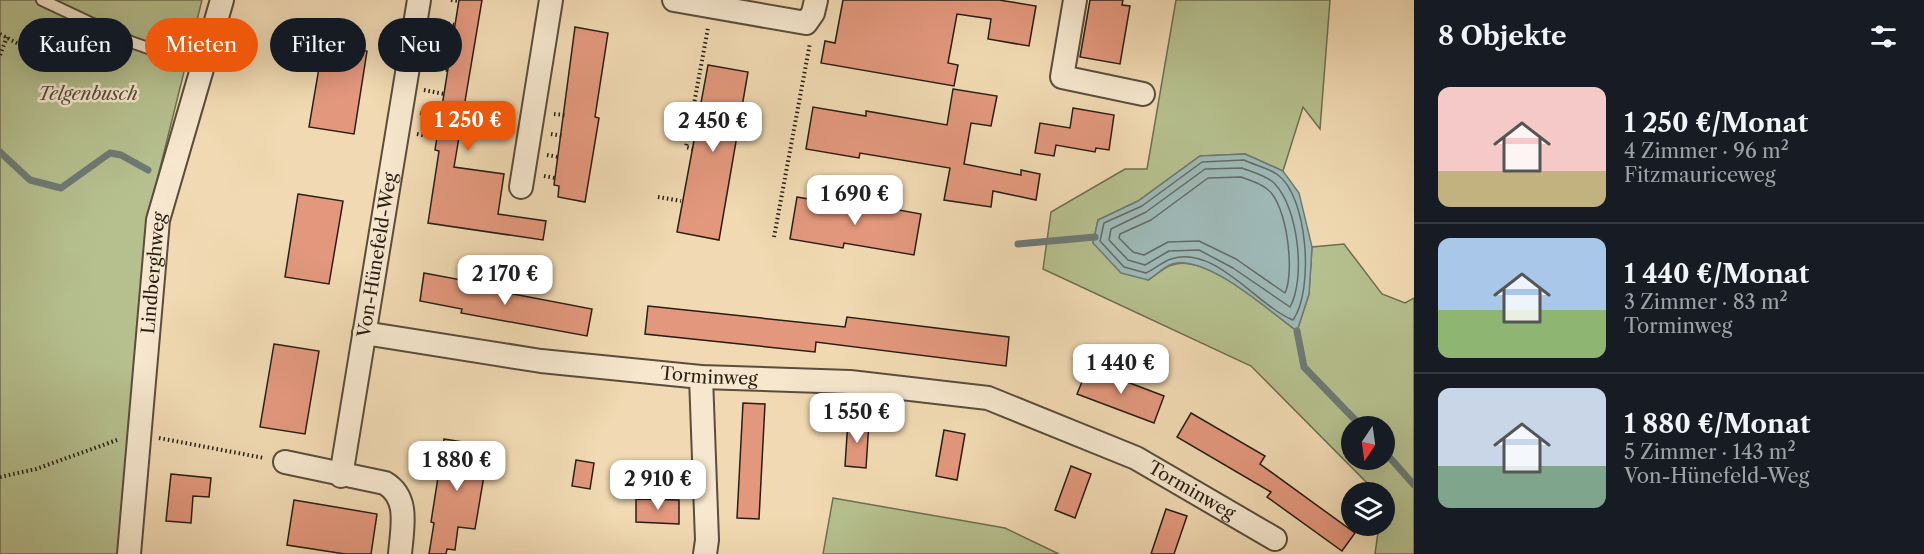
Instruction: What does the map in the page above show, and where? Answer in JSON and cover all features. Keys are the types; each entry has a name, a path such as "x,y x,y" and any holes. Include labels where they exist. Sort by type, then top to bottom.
{"street":[{"name":"Lindberghweg","path":"217,18 222,0"},
{"name":"Von-Hünefeld-Weg","path":"341,476 419,0"},
{"path":"521,188 551,0"},
{"path":"674,0 806,23 813,14 816,0"},
{"path":"1075,0 1062,77 1143,94"},
{"name":"Lindberghweg","path":"129,554 158,220 201,72"},
{"name":"Torminweg","path":"364,333 541,361 701,377 850,382 988,398 1136,458 1275,539"},
{"path":"701,377 707,540 705,554"},
{"path":"285,462 341,476 384,483 395,489 402,498 400,554"}],"lane":[{"path":"42,0 145,47"}],"path":[{"path":"451,0 459,1"},
{"path":"693,149 686,147 712,7"},
{"path":"0,34 35,53 54,56 79,17"},
{"path":"774,237 811,48 806,23"},
{"path":"0,55 7,37"},
{"path":"695,96 702,98"},
{"path":"658,197 681,201"},
{"path":"0,477 36,469 104,443 140,434 285,462"}],"green space":[{"name":"Telgenbusch","path":"0,0 202,0 198,18 145,18 145,72 184,72 148,216 120,554 0,554"},
{"path":"1176,0 1330,0 1320,129 1303,107 1283,171 1245,154 1200,156 1138,201 1098,220 1093,243 1148,280 1172,265 1186,263 1202,267 1255,298 1297,331 1309,294 1312,247 1344,244 1382,294 1405,303 1414,298 1414,554 1375,554 1377,536 1395,536 1395,482 1366,482 1354,470 1395,470 1395,416 1341,416 1341,457 1251,366 1043,269 1051,212 1125,169 1147,169"},
{"path":"833,498 1005,528 1059,554 823,554"}],"water":[{"path":"1245,154 1283,171 1299,193 1312,247 1309,294 1297,331 1237,286 1202,267 1186,263 1172,264 1148,280 1121,273 1093,243 1098,220 1138,201 1200,156"}],"building":[{"path":"459,0 482,0 454,167 504,174 498,214 546,221 543,240 428,223 439,151 435,150 447,72 462,72 462,18 456,18"},
{"path":"843,0 999,0 1036,6 1029,46 988,39 991,19 957,14 948,63 958,65 954,86 821,63 825,41 835,43"},
{"path":"1090,0 1123,0 1122,5 1130,6 1120,64 1080,57"},
{"path":"575,27 608,33 595,117 599,118 585,202 558,197 559,186 554,185"},
{"path":"708,65 748,72 719,240 677,232"},
{"path":"318,72 364,72 354,134 309,127"},
{"path":"953,89 997,96 991,126 971,123 964,164 1021,175 1021,170 1040,174 1036,200 993,191 991,207 944,200 950,168 860,153 859,158 806,149 813,107 866,116 866,111 947,125"},
{"path":"1073,108 1114,115 1109,150 1096,148 1095,152 1056,145 1054,156 1035,153 1040,123 1070,128"},
{"path":"298,194 343,201 329,284 285,277"},
{"path":"797,197 849,206 850,201 921,214 914,255 844,243 843,248 790,239"},
{"path":"424,273 467,281 466,285 592,309 587,336 461,313 462,309 420,301"},
{"path":"648,306 845,327 847,317 1009,337 1006,366 816,342 815,352 645,334"},
{"path":"274,344 319,351 305,434 260,427"},
{"path":"1088,367 1164,396 1154,423 1077,394"},
{"path":"743,403 765,404 759,519 737,518"},
{"path":"1191,413 1265,456 1260,464 1341,523 1341,536 1353,536 1342,551 1267,497 1271,492 1177,437"},
{"path":"848,420 869,422 866,468 845,466"},
{"path":"944,430 965,434 957,480 936,476"},
{"path":"444,439 489,446 475,529 458,527 455,550 447,549 446,554 429,554 434,523 431,522"},
{"path":"576,460 594,463 590,489 572,486"},
{"path":"1071,466 1091,474 1075,518 1055,510"},
{"path":"171,474 211,478 209,497 193,496 191,523 166,521"},
{"path":"636,499 679,500 679,524 636,522"},
{"path":"294,500 377,514 371,554 345,554 287,545"},
{"path":"1166,509 1187,516 1174,554 1151,554"}],"waterway":[{"path":"0,152 30,180 61,188 110,153 121,155 148,170"},
{"path":"1018,244 1095,237"},
{"path":"1297,331 1304,367 1351,416"},
{"path":"1395,463 1414,485"}]}
